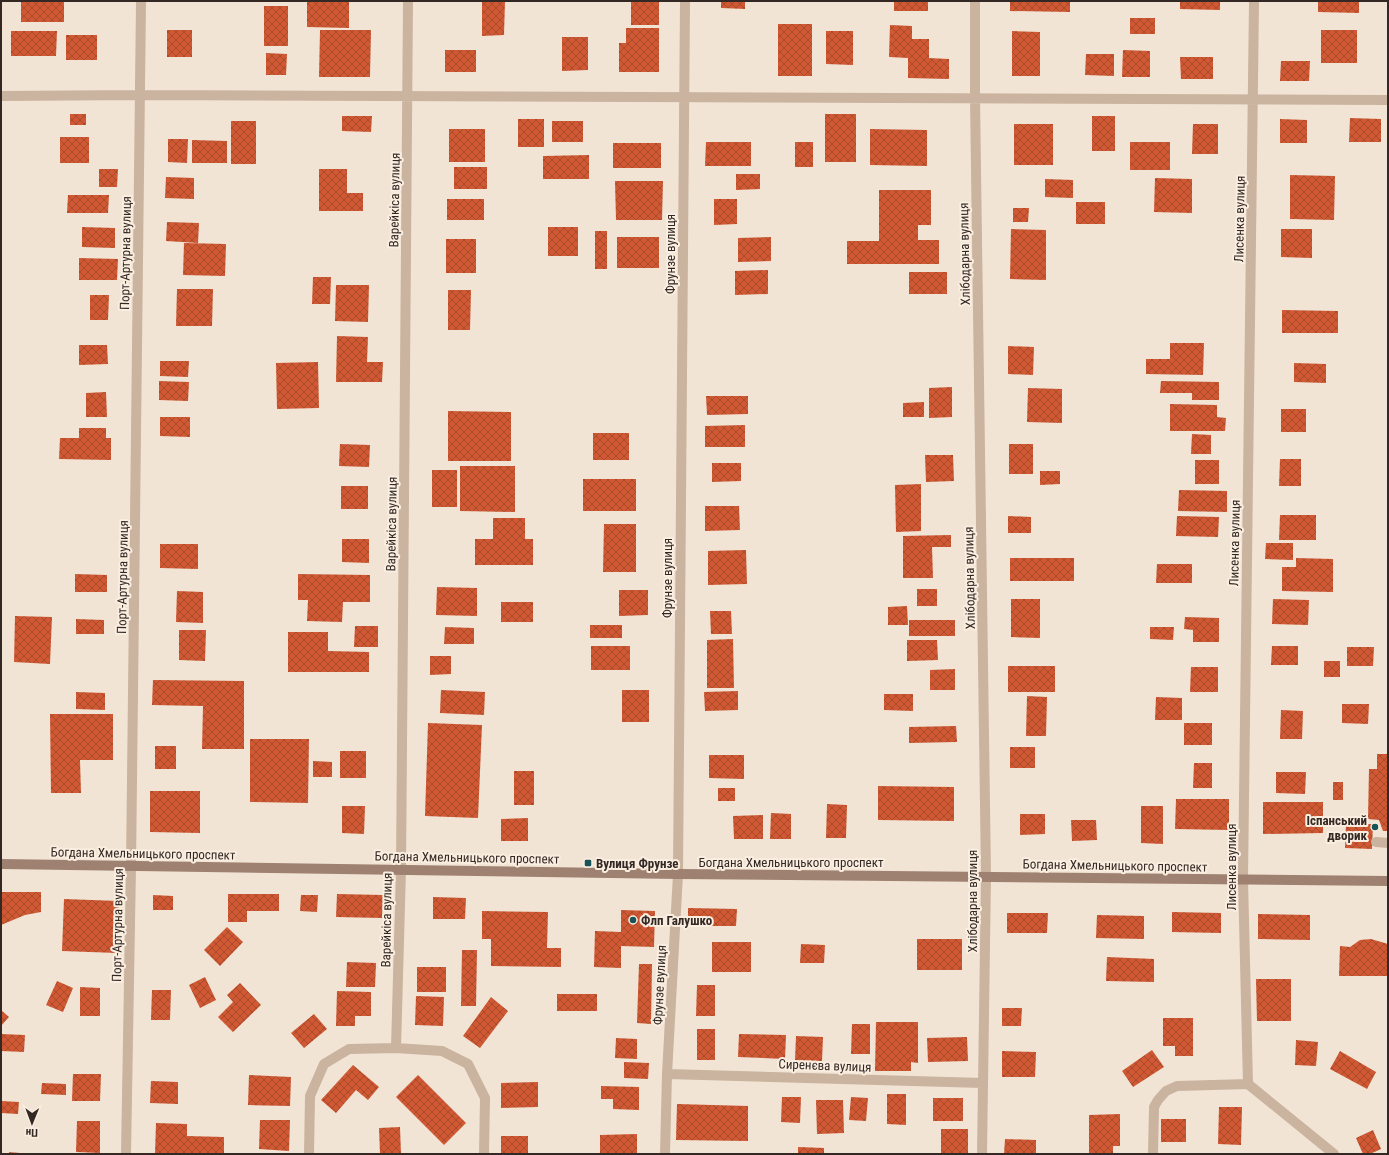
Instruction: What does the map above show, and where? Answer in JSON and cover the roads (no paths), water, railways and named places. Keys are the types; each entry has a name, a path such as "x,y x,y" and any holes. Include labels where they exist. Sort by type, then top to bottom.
{"main road":[{"name":"Богдана Хмельницького проспект","path":"1,864 678,874 986,876 1388,882"}],"street":[{"name":"Порт-Артурна вулиця","path":"126,1154 131,866 141,1"},
{"name":"Варейкіса вулиця","path":"396,1048 401,869 408,1"},
{"name":"Фрунзе вулиця","path":"665,1154 667,1074 678,874 685,1"},
{"name":"Хлібодарна вулиця","path":"975,1 975,98 986,876 982,1154"},
{"name":"Лисенка вулиця","path":"1248,1084 1243,879 1254,1"},
{"path":"1,96 140,95 1388,100"},
{"path":"1376,842 1388,843"},
{"path":"309,1154 310,1096 324,1064 349,1049 396,1048 442,1051 468,1064 485,1098 484,1154"},
{"name":"Сиренєва вулиця","path":"667,1074 983,1083"},
{"path":"1153,1154 1154,1107 1166,1091 1177,1086 1248,1084 1334,1154"}],"place":[{"name":"Іспанський дворик","path":"1375,827"},
{"name":"Вулиця Фрунзе","path":"588,863"},
{"name":"Флп Галушко","path":"633,920"}]}
